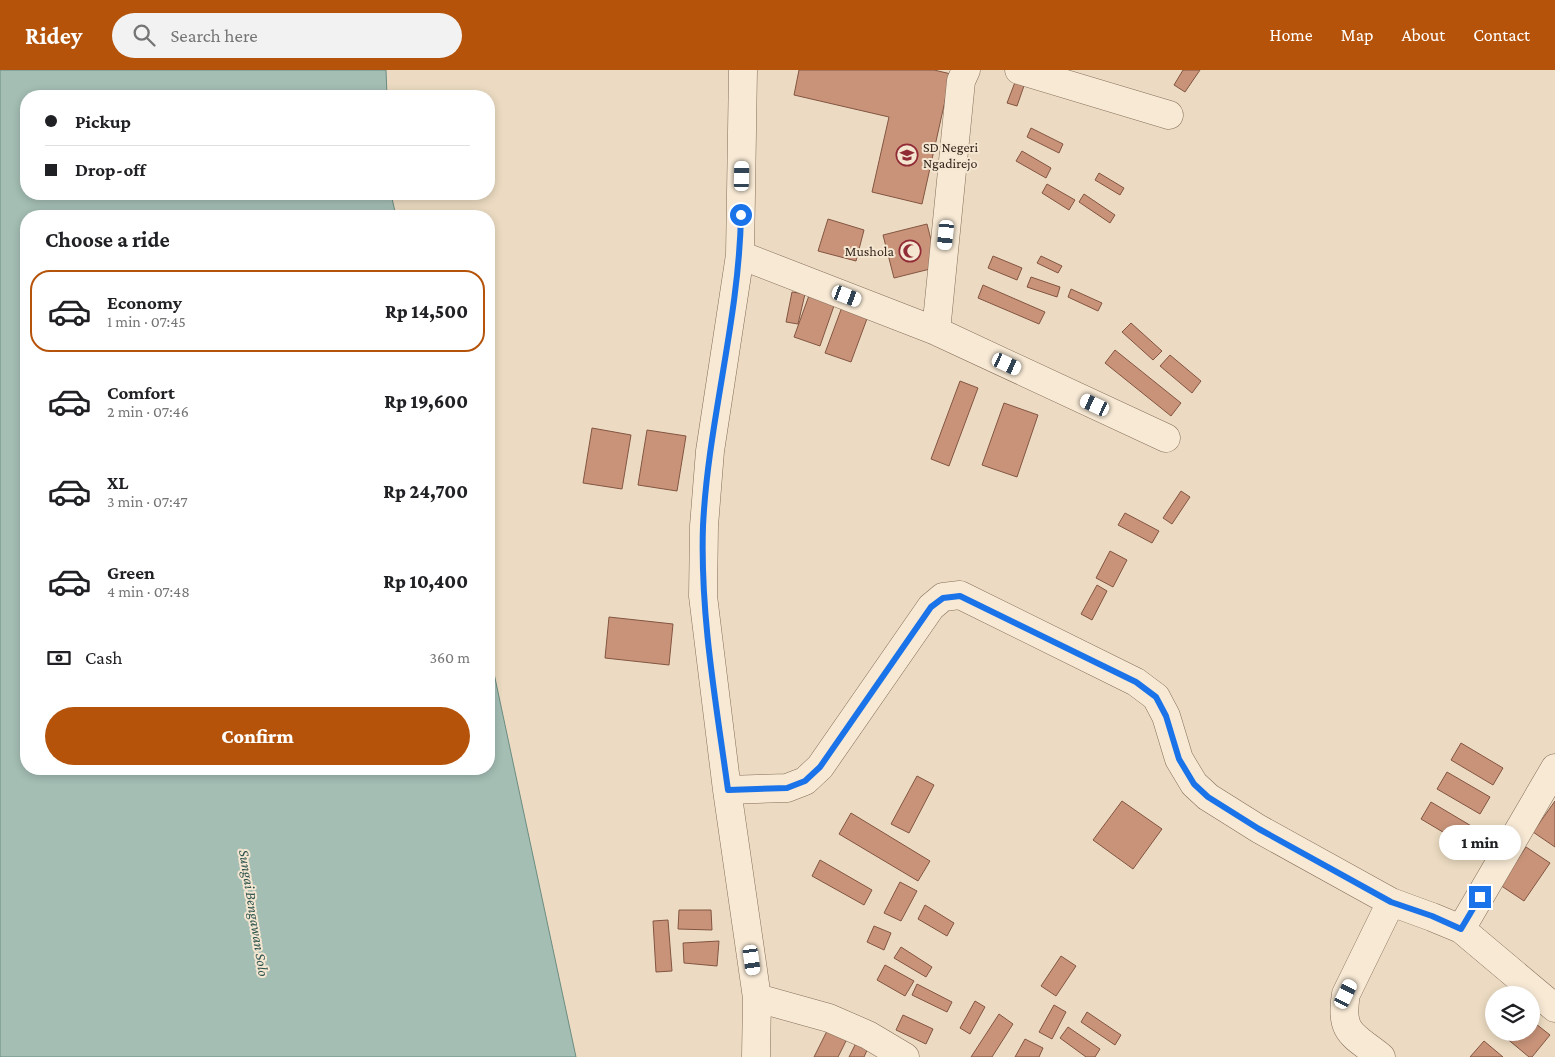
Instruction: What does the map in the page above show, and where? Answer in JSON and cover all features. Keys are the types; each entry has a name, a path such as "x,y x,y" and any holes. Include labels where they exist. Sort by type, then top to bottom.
{"street":[{"path":"743,70 740,255 710,451 704,526 703,596 757,998 756,1057"},
{"path":"936,331 961,81 966,70"},
{"path":"1019,70 1169,115"},
{"path":"740,255 936,331 1166,438"},
{"path":"728,790 787,788 805,781 820,767 931,607 943,598 960,596 1136,682 1156,697 1166,716 1179,759 1194,784 1208,797 1259,829 1391,902 1432,916 1461,929 1555,1008"},
{"path":"1461,929 1555,768"},
{"path":"1381,1057 1348,1031 1344,1006 1346,994 1391,902"},
{"path":"757,998 829,1018 868,1036 906,1057"}],"water":[{"name":"Sungai Bengawan Solo","path":"0,70 386,70 387,90 20,90 20,200 392,200 395,210 20,210 20,775 495,775 495,678 576,1057 0,1057"}],"building":[{"name":"SD Negeri Ngadirejo","path":"799,70 934,70 951,74 922,204 872,192 889,117 794,95"},
{"path":"1183,70 1200,70 1185,92 1174,85"},
{"path":"1017,77 1026,80 1017,106 1007,103"},
{"path":"1031,128 1063,144 1059,153 1027,137"},
{"path":"1022,151 1051,168 1046,178 1016,161"},
{"path":"1099,173 1124,188 1120,195 1095,180"},
{"path":"1047,184 1075,200 1069,210 1042,193"},
{"path":"1084,194 1115,215 1110,223 1079,202"},
{"path":"828,219 864,230 856,261 818,251"},
{"name":"Mushola","path":"927,224 938,267 894,278 883,235"},
{"path":"993,256 1022,268 1017,280 988,268"},
{"path":"1041,256 1062,266 1058,273 1037,263"},
{"path":"1031,277 1060,287 1057,297 1027,287"},
{"path":"983,285 1045,312 1039,324 978,298"},
{"path":"1071,289 1102,303 1098,311 1068,297"},
{"path":"811,290 836,300 820,346 794,337"},
{"path":"792,292 805,294 798,324 786,322"},
{"path":"842,307 868,316 851,362 825,353"},
{"path":"1131,323 1162,351 1153,360 1122,332"},
{"path":"1115,350 1181,403 1171,416 1105,363"},
{"path":"1170,355 1201,381 1192,393 1160,366"},
{"path":"960,381 978,388 949,466 931,459"},
{"path":"1004,403 1038,415 1017,477 982,465"},
{"path":"592,428 631,435 622,489 583,483"},
{"path":"647,430 686,436 677,491 638,485"},
{"path":"1181,491 1190,497 1172,524 1163,518"},
{"path":"1125,513 1159,531 1152,543 1118,525"},
{"path":"1110,551 1127,560 1113,587 1096,578"},
{"path":"1097,585 1107,591 1092,620 1081,614"},
{"path":"609,617 673,624 669,665 605,658"},
{"path":"1461,743 1503,768 1493,785 1451,760"},
{"path":"1447,772 1490,797 1480,814 1437,789"},
{"path":"917,776 934,785 909,833 891,824"},
{"path":"1122,801 1162,829 1133,869 1093,840"},
{"path":"1555,801 1555,847 1533,832"},
{"path":"1431,802 1473,827 1463,844 1421,819"},
{"path":"851,813 930,861 918,881 839,834"},
{"path":"1526,847 1550,863 1524,901 1500,885"},
{"path":"820,860 872,890 864,905 812,876"},
{"path":"900,882 917,891 901,921 884,913"},
{"path":"925,905 954,923 947,936 918,919"},
{"path":"679,910 711,910 712,930 678,929"},
{"path":"668,920 672,971 656,972 653,921"},
{"path":"874,926 891,933 884,950 867,942"},
{"path":"719,941 717,966 684,963 683,943"},
{"path":"901,947 932,967 926,977 894,958"},
{"path":"1061,956 1076,966 1056,996 1041,986"},
{"path":"885,965 914,981 905,996 877,980"},
{"path":"917,984 952,1002 947,1012 912,995"},
{"path":"975,1001 985,1007 970,1034 960,1028"},
{"path":"1054,1005 1066,1012 1052,1039 1039,1032"},
{"path":"1087,1012 1121,1035 1115,1045 1081,1022"},
{"path":"999,1014 1013,1024 992,1057 971,1057"},
{"path":"903,1015 933,1029 926,1044 896,1030"},
{"path":"829,1027 848,1037 838,1057 814,1057"},
{"path":"1068,1027 1100,1049 1095,1057 1086,1057 1060,1038"},
{"path":"1540,1027 1550,1035 1532,1057 1529,1057 1510,1041 1540,1041"},
{"path":"1025,1039 1043,1048 1039,1057 1015,1057"},
{"path":"1484,1041 1503,1057 1470,1057"},
{"path":"856,1043 868,1048 864,1057 849,1057"}],"place":[{"name":"SD Negeri Ngadirejo","path":"907,155"},
{"name":"Mushola","path":"910,251"}],"route":[{"path":"741,215 740,255 710,451 704,526 703,596 728,790 787,788 805,781 820,767 931,607 943,598 960,596 1136,682 1156,697 1166,716 1179,759 1194,784 1208,797 1259,829 1391,902 1432,916 1461,929 1480,897"}]}
